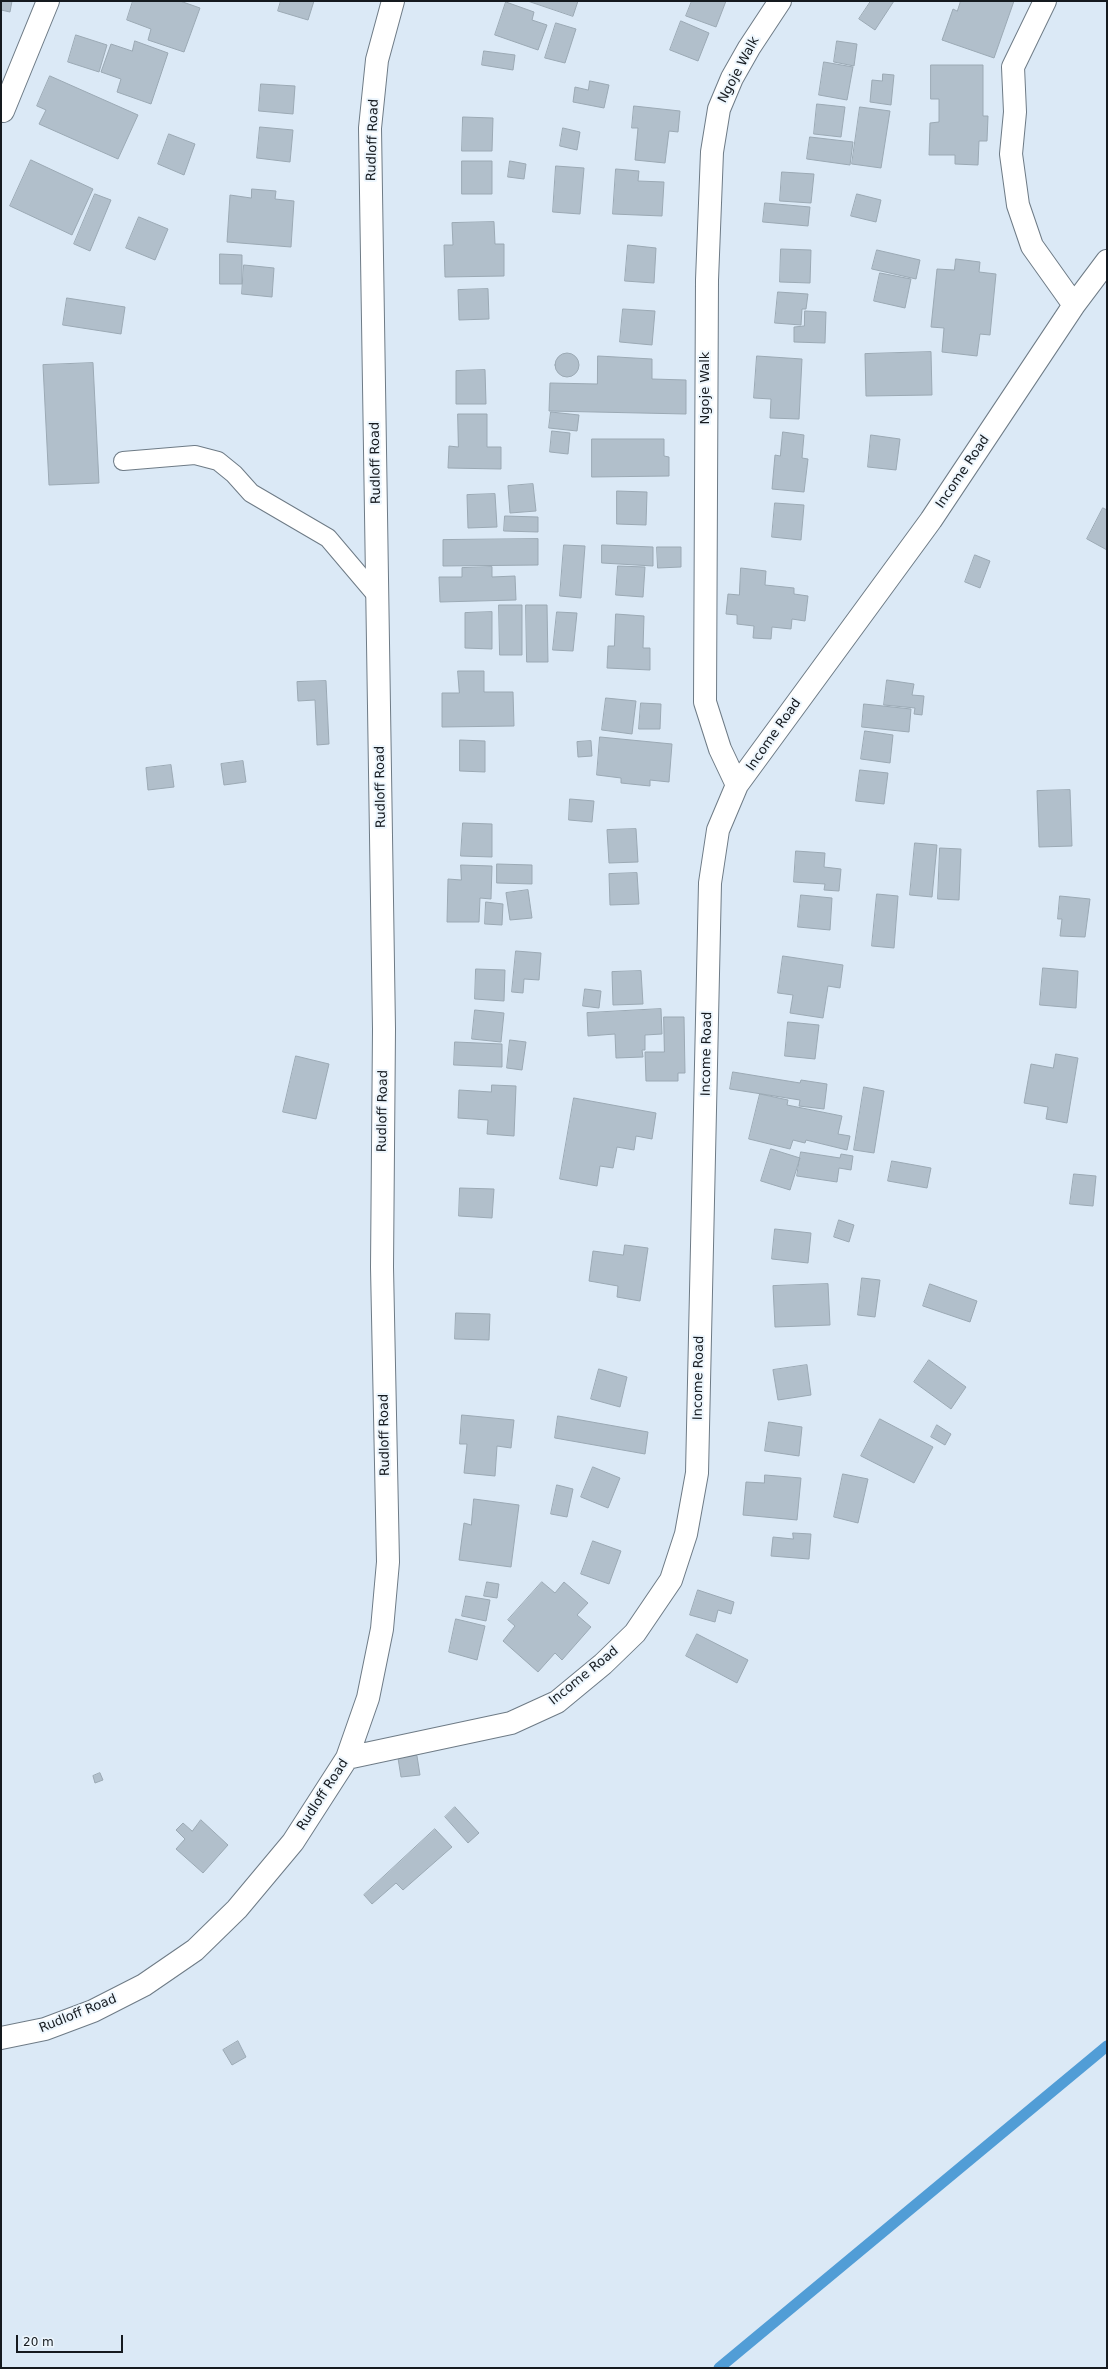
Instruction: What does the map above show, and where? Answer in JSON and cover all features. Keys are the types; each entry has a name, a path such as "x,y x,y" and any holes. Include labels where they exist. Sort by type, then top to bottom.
{"street":[{"path":"3,111 48,1"},
{"name":"Rudloff Road","path":"1,2038 45,2029 93,2011 144,1985 195,1950 237,1909 293,1842 347,1758 368,1698 382,1629 388,1562 382,1266 384,1029 370,128 377,60 393,1"},
{"name":"Ngoje Walk","path":"737,786 720,749 705,702 707,280 712,152 719,108 732,78 749,48 780,1"},
{"path":"1045,1 1013,67 1015,112 1011,154 1018,205 1032,246 1074,306"},
{"name":"Income Road","path":"347,1758 511,1722 557,1702 603,1664 635,1633 671,1580 686,1534 697,1473 710,884 718,830 737,786 931,520 1074,306 1107,261"}],"lane":[{"path":"123,461 195,455 218,461 234,474 251,493 328,538 378,596"}],"building":[{"path":"1,1 12,1 10,12 1,10"},
{"path":"133,1 180,1 200,8 184,52 148,40 151,29 127,20"},
{"path":"281,1 314,1 308,20 278,11"},
{"path":"528,1 578,1 573,16"},
{"path":"692,1 726,1 716,27 686,16"},
{"path":"871,1 894,1 875,30 859,19"},
{"path":"961,1 1014,1 994,58 942,40 953,9 957,11"},
{"path":"506,2 534,12 532,20 547,25 538,50 495,35"},
{"path":"681,21 709,33 698,61 670,50"},
{"path":"556,23 576,29 565,63 545,58"},
{"path":"76,35 107,45 99,72 68,62"},
{"path":"135,41 168,53 151,104 117,92 121,79 101,72 111,44 132,51"},
{"path":"837,41 857,44 854,66 834,62"},
{"path":"484,51 515,55 513,70 482,65"},
{"path":"824,62 853,67 847,100 819,95"},
{"path":"931,65 983,65 983,116 988,116 987,141 979,141 978,165 955,164 955,155 929,155 930,123 939,122 939,99 931,99"},
{"path":"883,74 894,75 891,105 870,102 872,80 882,81"},
{"path":"50,76 138,115 118,159 39,124 46,110 37,106"},
{"path":"590,81 609,85 604,108 573,102 575,87 588,90"},
{"path":"261,84 295,86 293,114 259,111"},
{"path":"817,104 845,107 841,137 814,134"},
{"path":"634,106 680,111 678,132 669,131 665,163 635,160 638,128 632,128"},
{"path":"860,107 890,111 881,168 852,164"},
{"path":"463,117 493,118 492,151 462,151"},
{"path":"260,127 293,130 290,162 257,158"},
{"path":"563,128 580,132 577,150 560,146"},
{"path":"169,134 195,144 184,175 158,164"},
{"path":"810,137 853,142 850,165 807,159"},
{"path":"31,160 93,189 72,235 10,206"},
{"path":"462,161 492,161 492,194 462,194"},
{"path":"510,161 526,164 524,179 508,177"},
{"path":"556,166 584,168 580,214 553,212"},
{"path":"616,169 639,171 638,181 664,182 662,216 613,214"},
{"path":"782,172 814,174 811,203 780,201"},
{"path":"252,189 276,191 275,199 294,201 291,247 227,242 230,195 251,198"},
{"path":"95,194 111,200 90,251 74,244"},
{"path":"857,194 881,200 876,222 851,216"},
{"path":"765,203 810,207 808,226 763,222"},
{"path":"139,217 168,229 155,260 126,248"},
{"path":"494,222 495,244 504,244 504,276 445,277 444,245 453,245 452,223"},
{"path":"628,245 656,248 654,283 625,281"},
{"path":"781,249 811,250 810,283 780,282"},
{"path":"877,250 920,260 916,279 872,269"},
{"path":"220,254 242,255 242,284 220,284"},
{"path":"956,259 980,262 979,272 996,274 990,335 980,334 977,356 942,352 944,328 931,327 937,269 954,270"},
{"path":"244,265 274,268 272,297 242,294"},
{"path":"880,273 911,279 905,308 874,301"},
{"path":"488,289 489,319 459,320 458,290"},
{"path":"778,292 808,294 806,309 802,309 801,325 775,323"},
{"path":"67,298 125,307 121,334 63,325"},
{"path":"623,309 655,311 652,345 620,342"},
{"path":"805,311 826,312 825,343 794,342 794,327 804,326"},
{"path":"931,352 932,395 866,396 865,354"},
{"path":"567,353 575,357 579,365 575,373 567,377 559,373 555,365 559,357"},
{"path":"598,356 652,359 652,379 686,380 686,414 549,411 550,383 597,384"},
{"path":"757,356 802,359 799,419 770,418 771,399 754,398"},
{"path":"93,363 99,483 49,485 43,365"},
{"path":"485,370 486,404 456,404 456,371"},
{"path":"551,412 579,415 577,431 549,428"},
{"path":"458,414 487,414 487,447 501,447 501,469 448,468 449,446 458,447"},
{"path":"552,431 570,433 568,454 550,452"},
{"path":"783,432 804,435 802,458 808,459 804,492 772,489 775,455 780,456"},
{"path":"871,435 900,439 896,470 868,467"},
{"path":"592,439 664,439 664,456 669,457 669,476 592,477"},
{"path":"533,484 536,511 510,513 508,486"},
{"path":"617,491 647,492 646,525 617,524"},
{"path":"495,494 497,527 468,528 467,495"},
{"path":"775,503 804,505 801,540 772,537"},
{"path":"1103,508 1107,510 1107,550 1087,539"},
{"path":"505,516 538,517 538,532 504,531"},
{"path":"538,539 538,565 443,566 443,540"},
{"path":"564,545 585,546 581,598 560,596"},
{"path":"602,545 653,547 653,566 602,563"},
{"path":"657,547 681,547 681,567 658,568"},
{"path":"975,555 990,561 980,588 965,582"},
{"path":"618,566 645,567 643,597 616,595"},
{"path":"492,567 492,577 515,576 516,600 440,602 439,577 462,577 462,568"},
{"path":"741,568 766,571 765,585 794,588 794,594 808,596 805,621 792,619 791,629 772,627 771,639 753,638 754,626 737,624 737,615 726,614 728,594 739,595"},
{"path":"499,605 522,605 522,655 500,655"},
{"path":"526,605 547,605 548,662 527,662"},
{"path":"492,612 492,649 465,648 465,613"},
{"path":"557,612 577,613 573,651 553,650"},
{"path":"616,614 644,616 643,648 650,648 650,670 607,668 608,646 614,646"},
{"path":"458,671 484,671 484,692 513,692 514,726 442,727 442,693 459,693"},
{"path":"887,680 914,684 912,695 924,696 922,715 914,714 915,708 884,705"},
{"path":"326,681 329,744 317,745 315,700 298,701 297,682"},
{"path":"606,698 636,701 632,734 602,730"},
{"path":"641,703 661,704 660,729 639,729"},
{"path":"864,704 911,709 909,732 862,727"},
{"path":"865,731 893,735 890,763 861,759"},
{"path":"600,737 672,744 669,782 650,780 650,786 621,783 621,778 597,775"},
{"path":"460,740 485,741 485,772 460,771"},
{"path":"591,741 592,756 578,757 577,742"},
{"path":"243,761 246,782 224,785 221,764"},
{"path":"171,765 174,787 148,790 146,768"},
{"path":"860,770 888,773 884,804 856,801"},
{"path":"1070,790 1072,846 1039,847 1037,791"},
{"path":"570,799 594,801 592,822 569,820"},
{"path":"463,823 492,824 492,857 461,856"},
{"path":"636,829 638,862 609,863 607,830"},
{"path":"915,843 937,845 932,897 910,895"},
{"path":"940,848 961,849 959,900 938,899"},
{"path":"796,851 825,853 824,867 841,869 839,891 824,890 825,884 794,882"},
{"path":"497,864 532,865 532,884 497,883"},
{"path":"461,865 492,866 491,899 480,898 479,922 447,922 448,879 461,880"},
{"path":"637,873 639,904 610,905 609,874"},
{"path":"528,890 532,918 510,920 506,893"},
{"path":"877,894 898,896 894,948 872,946"},
{"path":"801,895 832,898 830,930 798,927"},
{"path":"1060,896 1090,899 1085,937 1060,936 1062,919 1058,919"},
{"path":"486,902 503,904 502,925 485,924"},
{"path":"516,951 541,953 539,980 524,979 523,993 512,992"},
{"path":"783,956 843,965 840,988 828,986 823,1018 790,1013 793,995 778,993"},
{"path":"1043,968 1078,971 1076,1008 1040,1005"},
{"path":"476,969 505,970 504,1001 475,999"},
{"path":"641,971 643,1004 613,1005 612,972"},
{"path":"585,989 601,991 599,1008 583,1006"},
{"path":"661,1009 662,1034 645,1035 645,1050 642,1050 643,1057 616,1058 615,1034 588,1036 587,1013"},
{"path":"475,1010 504,1013 501,1042 472,1039"},
{"path":"664,1017 684,1017 685,1073 678,1073 678,1081 646,1081 645,1052 664,1052"},
{"path":"788,1022 819,1025 815,1059 785,1056"},
{"path":"510,1040 526,1042 522,1070 507,1068"},
{"path":"455,1042 502,1044 502,1067 454,1065"},
{"path":"1056,1054 1078,1058 1067,1123 1046,1119 1048,1107 1024,1103 1031,1064 1053,1068"},
{"path":"296,1056 329,1064 316,1119 283,1112"},
{"path":"733,1072 800,1083 801,1080 827,1084 824,1109 799,1106 800,1100 730,1089"},
{"path":"492,1085 516,1086 514,1136 487,1134 488,1120 458,1118 459,1090 491,1092"},
{"path":"864,1087 884,1091 874,1153 854,1150"},
{"path":"760,1094 788,1100 787,1105 842,1116 838,1134 850,1136 847,1150 806,1140 805,1143 793,1140 790,1149 749,1139"},
{"path":"574,1098 656,1113 652,1139 636,1136 634,1150 617,1147 613,1168 600,1166 597,1186 560,1179"},
{"path":"771,1149 800,1158 790,1190 761,1181"},
{"path":"801,1152 840,1158 841,1154 853,1156 851,1170 839,1168 837,1182 797,1176"},
{"path":"892,1161 931,1168 927,1188 888,1181"},
{"path":"1074,1174 1096,1176 1093,1206 1070,1204"},
{"path":"460,1188 494,1189 492,1218 459,1216"},
{"path":"839,1220 854,1225 849,1242 834,1237"},
{"path":"775,1229 811,1233 808,1263 772,1259"},
{"path":"625,1245 648,1248 640,1301 617,1297 618,1286 589,1281 593,1251 623,1255"},
{"path":"862,1278 880,1280 875,1317 858,1315"},
{"path":"828,1284 830,1325 775,1327 773,1286"},
{"path":"930,1284 977,1301 970,1322 923,1306"},
{"path":"456,1313 490,1314 489,1340 455,1339"},
{"path":"929,1360 966,1387 951,1409 914,1382"},
{"path":"807,1365 811,1395 778,1400 773,1370"},
{"path":"599,1369 627,1377 620,1407 591,1399"},
{"path":"462,1415 514,1420 511,1448 497,1446 495,1476 464,1473 467,1444 460,1444"},
{"path":"558,1416 648,1432 645,1454 555,1438"},
{"path":"880,1419 933,1447 914,1483 861,1456"},
{"path":"769,1422 802,1427 799,1456 765,1451"},
{"path":"937,1425 951,1434 945,1445 931,1437"},
{"path":"593,1467 620,1478 608,1508 581,1497"},
{"path":"843,1474 868,1479 858,1523 834,1517"},
{"path":"765,1475 801,1478 797,1520 743,1515 746,1482 764,1483"},
{"path":"557,1485 573,1489 567,1517 551,1514"},
{"path":"474,1499 519,1505 511,1567 459,1560 464,1523 471,1525"},
{"path":"793,1533 811,1534 809,1559 771,1556 773,1537 793,1539"},
{"path":"593,1541 621,1551 609,1584 581,1574"},
{"path":"487,1582 499,1584 497,1598 484,1596"},
{"path":"542,1582 555,1593 564,1582 588,1603 577,1615 591,1627 562,1660 555,1653 538,1672 503,1641 515,1626 508,1620"},
{"path":"698,1590 734,1602 731,1614 718,1610 715,1622 690,1615"},
{"path":"466,1596 490,1600 486,1621 462,1616"},
{"path":"456,1619 485,1626 477,1660 449,1652"},
{"path":"697,1634 748,1660 737,1683 686,1656"},
{"path":"417,1756 420,1775 401,1777 398,1758"},
{"path":"100,1773 103,1780 95,1783 93,1776"},
{"path":"455,1807 479,1833 468,1843 445,1817"},
{"path":"201,1820 228,1845 203,1873 176,1849 185,1839 176,1830 183,1823 192,1831"},
{"path":"435,1829 452,1847 403,1890 396,1883 372,1904 364,1895"},
{"path":"238,2041 246,2057 232,2065 223,2050"}],"waterway":[{"path":"719,2368 1107,2046"}]}
